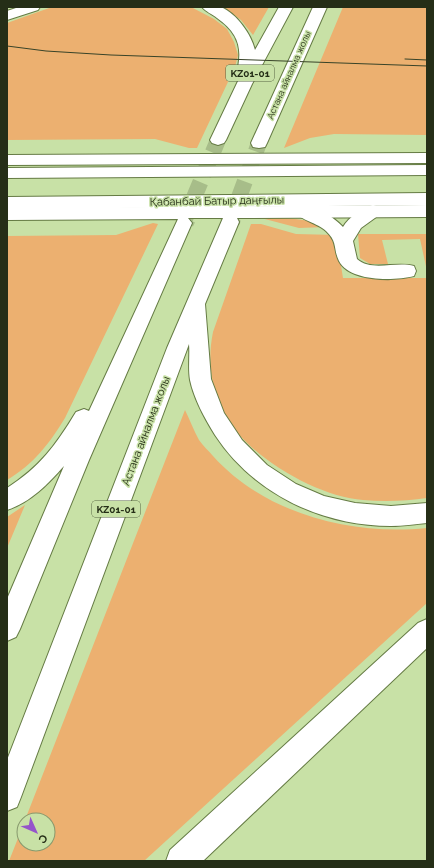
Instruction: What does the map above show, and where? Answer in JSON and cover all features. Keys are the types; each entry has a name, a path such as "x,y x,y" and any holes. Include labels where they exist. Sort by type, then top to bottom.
{"main road":[{"path":"7,16 33,7"},
{"path":"209,7 225,16 239,30 246,42 248,58 240,92"},
{"name":"KZ01-01","path":"218,140 240,92 286,7"},
{"name":"Астана айналма жолы","path":"259,143 320,7"},
{"path":"296,59 334,7"},
{"path":"7,160 427,158"},
{"path":"7,173 427,170"},
{"name":"Қабанбай Батыр даңғылы","path":"7,203 427,199"},
{"path":"344,241 354,224 373,211"},
{"path":"7,214 427,211"},
{"path":"304,212 321,217 332,224 344,241 347,259 350,265 356,269 364,271 407,271"},
{"name":"Астана айналма жолы","path":"7,798 196,301 230,222"},
{"path":"7,629 183,223"},
{"path":"196,301 201,381 212,412 226,437 250,465 270,481 302,498 332,509 377,515 411,516 427,513"},
{"path":"7,500 35,482 64,451 132,340"},
{"path":"180,861 427,631"}],"shaded area":[{"path":"52,7 191,7 214,19 227,29 234,42 238,55 235,67 197,148 189,148 155,139 7,140 7,23"},
{"path":"223,7 269,7 253,35 241,20"},
{"path":"343,7 427,7 427,135 334,134 310,138 284,148"},
{"path":"261,218 286,218 310,221 326,227 299,228"},
{"path":"153,223 158,224 65,418 40,453 17,474 7,480 7,236 116,235"},
{"path":"251,224 261,224 296,234 336,235 343,278 427,278 427,498 395,501 371,501 345,497 306,483 268,460 251,446 237,432 226,417 214,386 210,354 211,343 213,332"},
{"path":"358,234 427,234 427,271 420,239 382,240 388,264 370,264 360,258"},
{"path":"185,410 199,440 213,456 234,476 258,493 284,506 311,517 340,524 398,530 427,528 427,603 144,861 9,861 16,843 16,852 56,852 56,812 28,812"},
{"path":"25,505 7,548 7,517"}],"tunnel":[{"path":"185,219 218,140"},
{"path":"231,219 259,143"},
{"path":"184,222 186,218"},
{"path":"230,222 231,218"}],"tram line":[{"path":"7,46 46,51 111,55 427,66"},
{"path":"405,59 427,60"}]}
